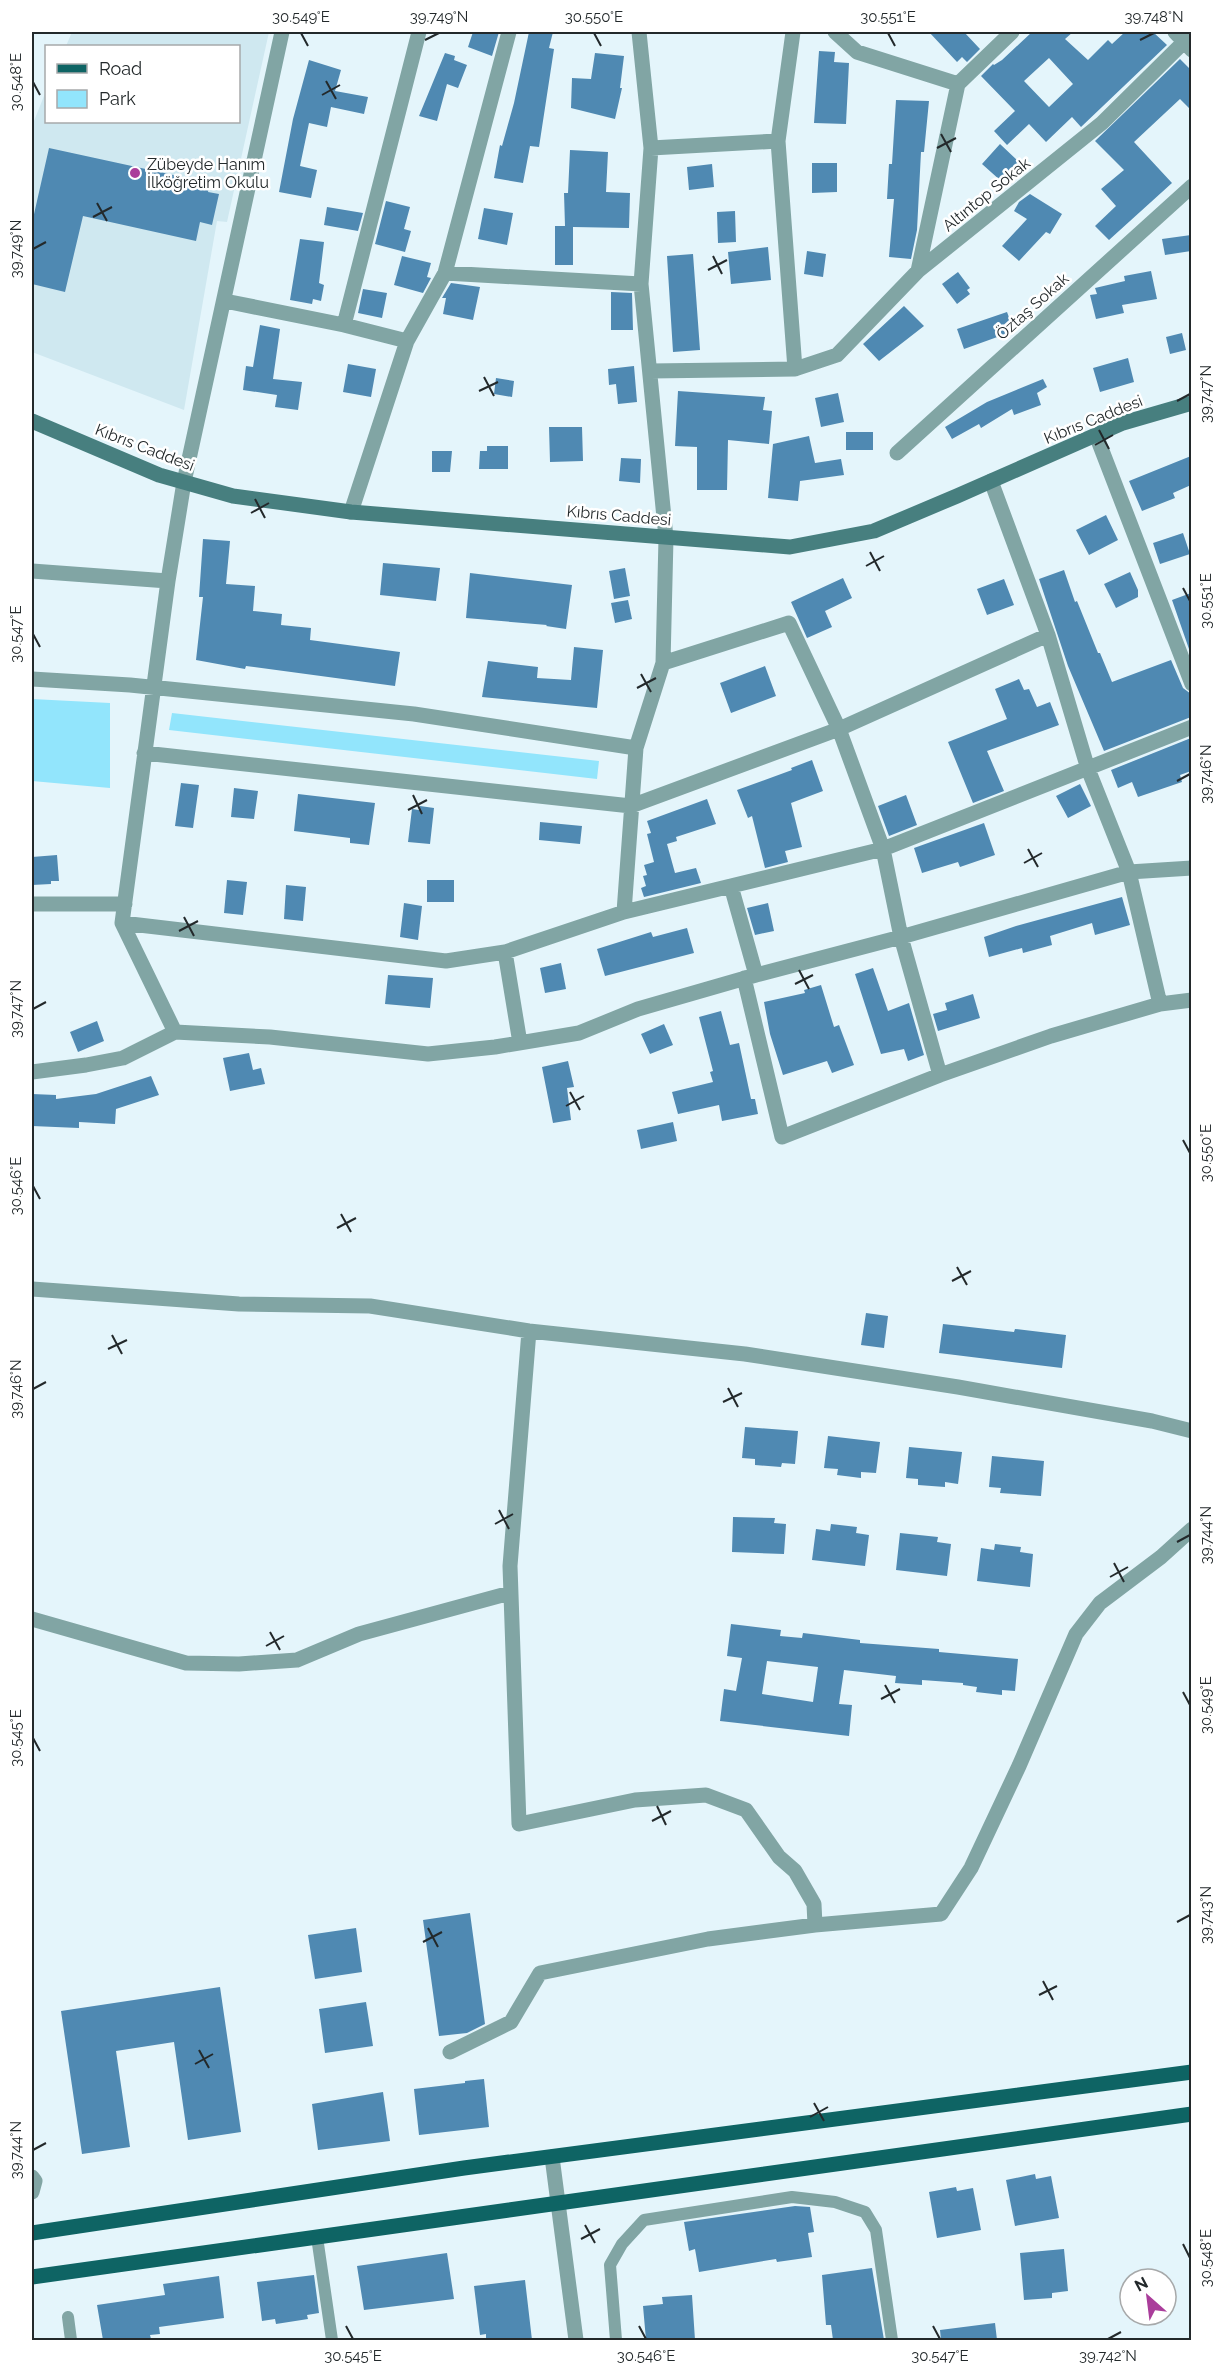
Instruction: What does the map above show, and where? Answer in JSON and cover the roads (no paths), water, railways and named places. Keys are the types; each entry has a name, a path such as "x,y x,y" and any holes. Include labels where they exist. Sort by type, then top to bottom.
{"main road":[{"name":"Kıbrıs Caddesi","path":"32,421 159,476 233,496 351,512 790,547 874,531 1123,423 1191,403"},
{"path":"32,2233 552,2157 1191,2072"},
{"path":"32,2277 1191,2114"}],"street":[{"path":"175,1032 122,923 168,581 184,482 282,32"},
{"path":"344,325 419,32"},
{"path":"351,512 407,341 445,273 509,32"},
{"path":"624,912 636,748 663,663 666,538 641,284 651,148 639,32"},
{"path":"793,32 778,141 795,369"},
{"path":"834,32 857,52 958,84"},
{"path":"918,272 958,84 1012,32"},
{"name":"Altıntop Sokak","path":"650,371 795,369 837,355 918,272 1102,123 1185,39"},
{"path":"651,148 778,141"},
{"name":"Öztaş Sokak","path":"897,453 1191,186"},
{"path":"445,273 641,284"},
{"path":"225,301 344,325 407,341"},
{"path":"1096,435 1191,684"},
{"path":"991,481 1048,635 1088,770 1129,872 1160,1004"},
{"path":"32,571 168,581"},
{"path":"663,663 789,623 839,729 883,849 901,937 940,1075"},
{"path":"144,753 631,806 839,729 1048,635"},
{"path":"32,679 154,688 414,714 636,748"},
{"path":"122,923 446,961 505,952 624,912 883,849 1088,770 1191,727"},
{"path":"32,1072 123,1058 175,1032 282,1038 428,1054 579,1033 638,1009 1129,872 1191,868"},
{"path":"731,886 782,1137 940,1075 1051,1036 1160,1004 1191,1000"},
{"path":"32,903 125,904"},
{"path":"505,952 520,1043"},
{"path":"32,1289 239,1304 369,1306 529,1331 745,1354 969,1389 1152,1421 1191,1431"},
{"path":"529,1331 510,1566 519,1824 635,1800 706,1795 746,1810 778,1857 795,1871 814,1904 815,1925"},
{"path":"450,2052 511,2022 540,1973 708,1939 815,1925 941,1914 971,1868 1019,1766 1076,1634 1100,1604 1161,1557 1191,1529"},
{"path":"32,1619 186,1663 239,1664 297,1660 359,1634 510,1593"},
{"path":"552,2157 576,2340"},
{"path":"32,2177 35,2181 32,2192"}],"lane":[{"path":"616,2340 610,2265 622,2244 644,2220 792,2197 835,2202 864,2212 876,2230 892,2340"},
{"path":"317,2238 332,2340"},
{"path":"68,2317 71,2340"}],"place":[{"name":"Zübeyde Hanım İlköğretim Okulu","path":"135,173"}]}
